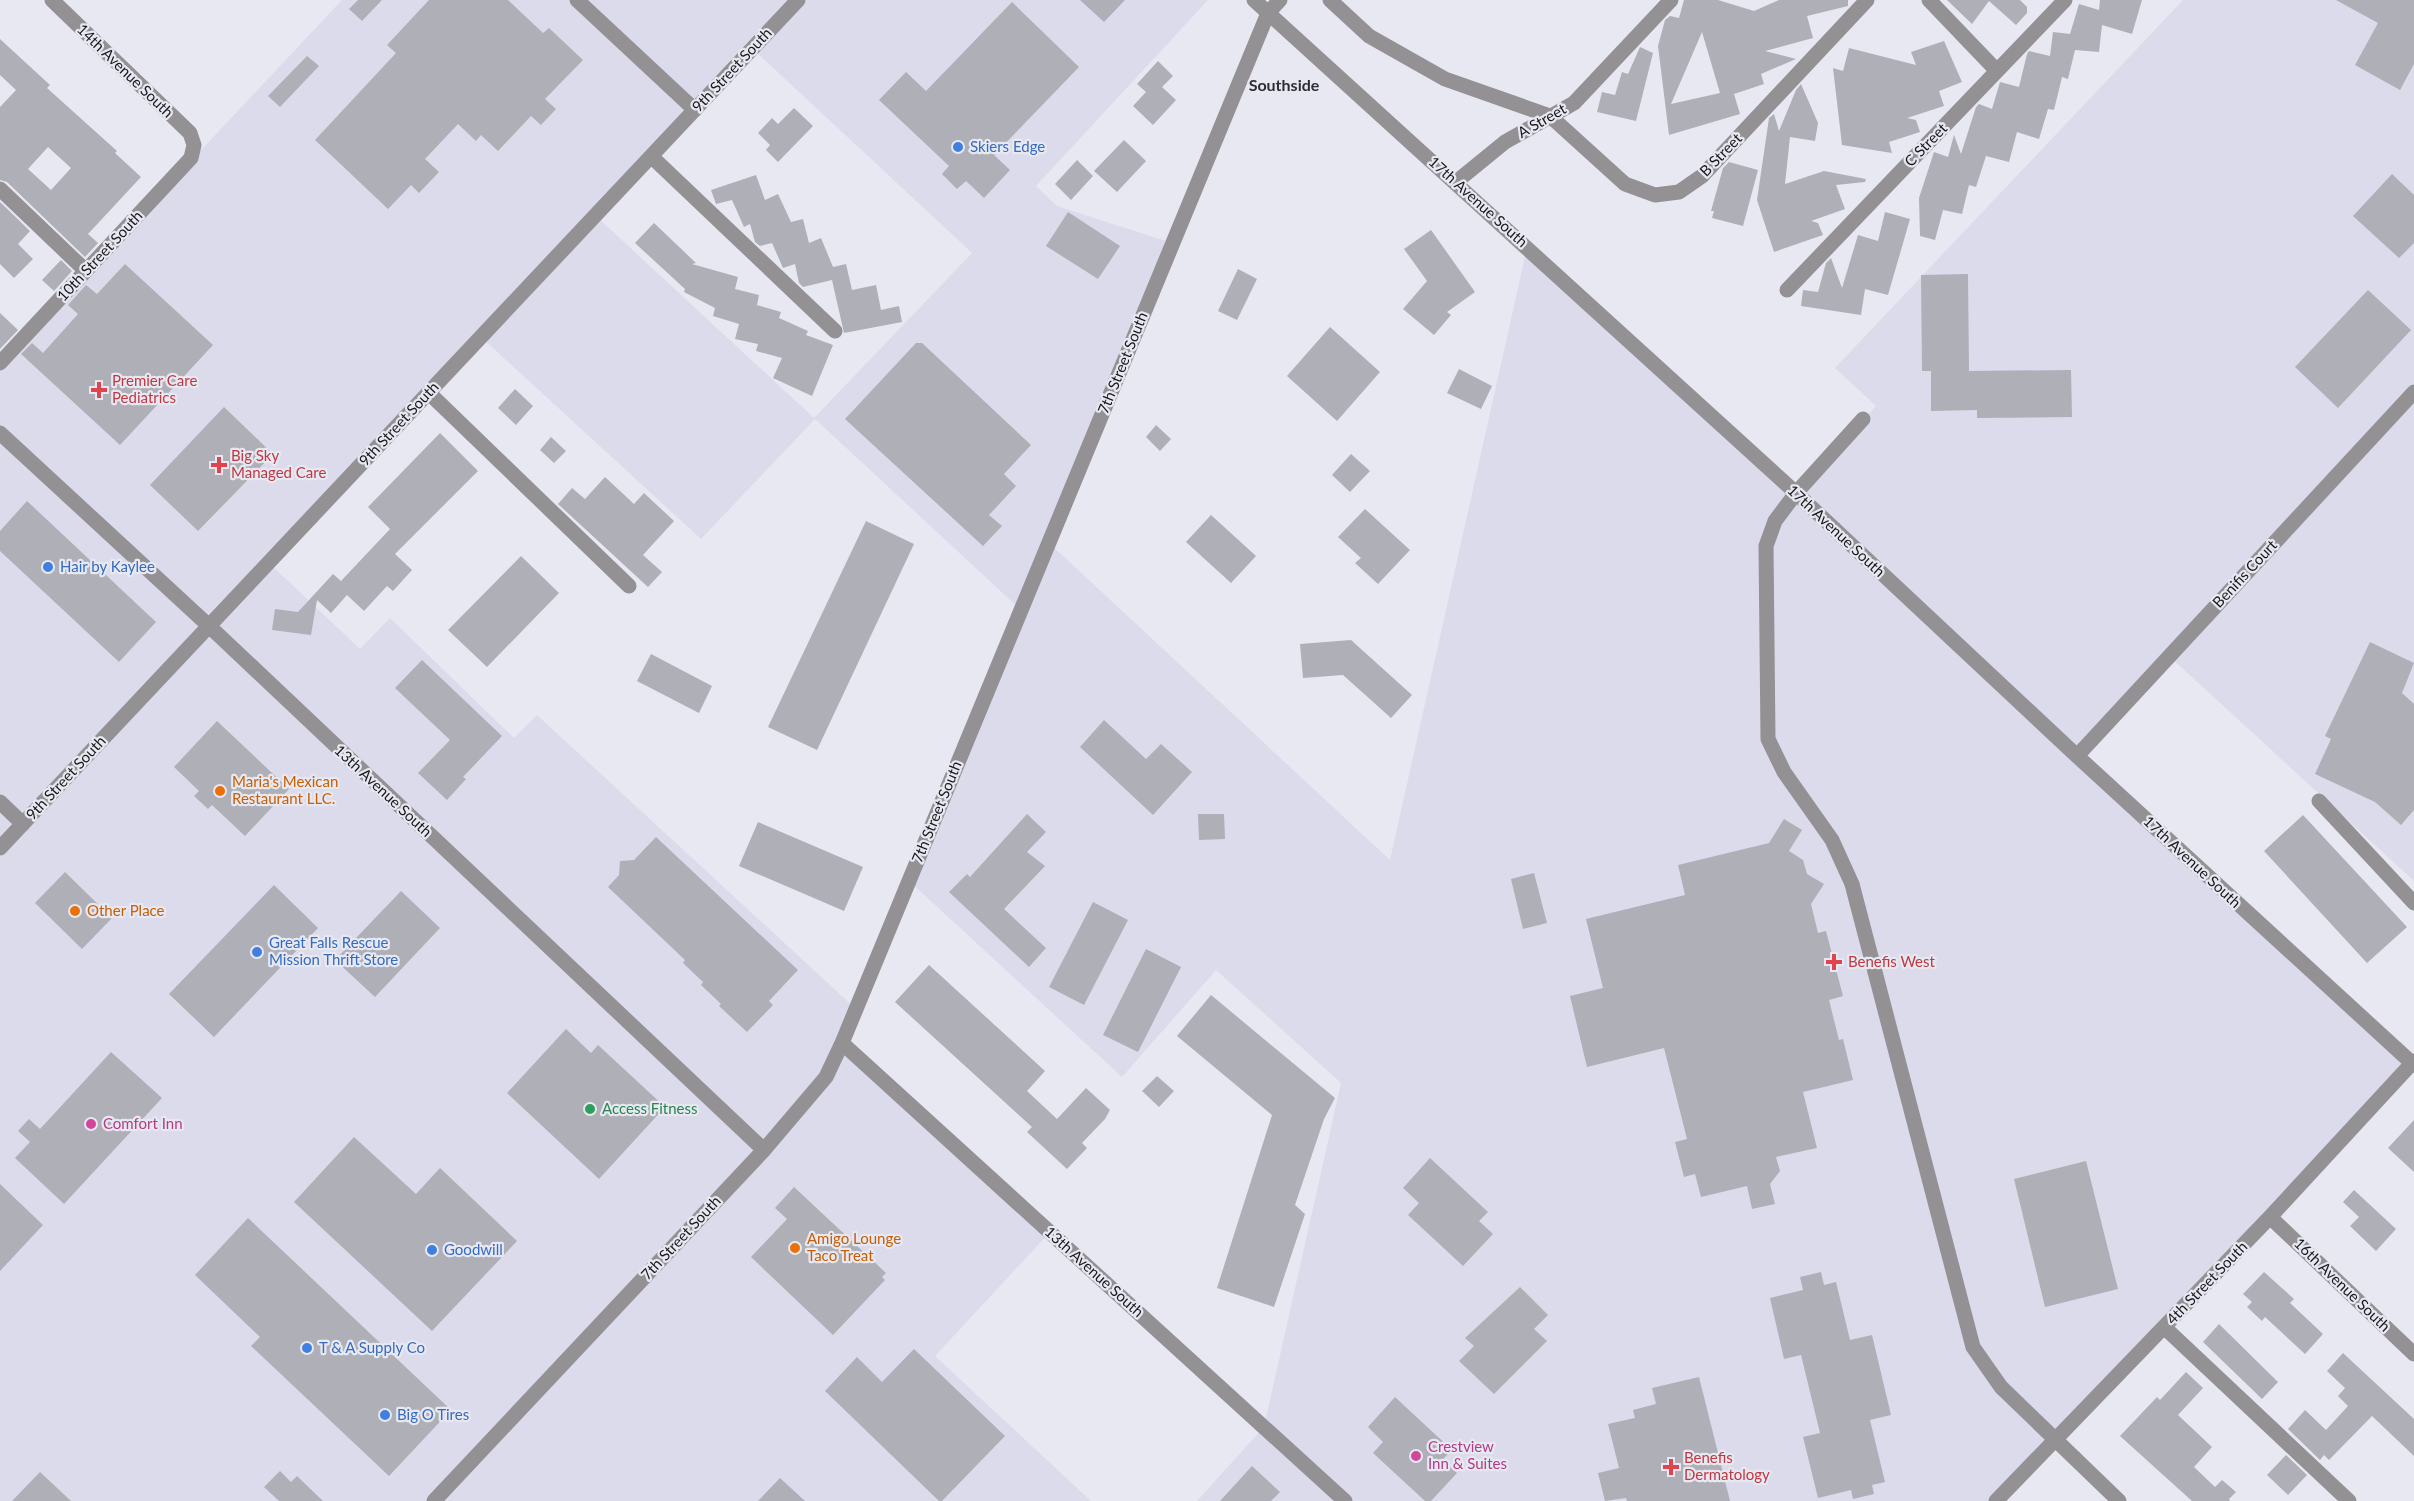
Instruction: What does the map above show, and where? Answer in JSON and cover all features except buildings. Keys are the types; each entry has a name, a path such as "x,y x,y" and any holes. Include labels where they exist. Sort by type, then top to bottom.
{"street":[{"name":"14th Avenue South","path":"52,0 190,133 194,145"},
{"path":"577,0 695,110"},
{"name":"9th Street South","path":"0,848 798,0"},
{"name":"17th Avenue South","path":"1254,0 1796,493 2077,756 2413,1063"},
{"path":"1268,13 1280,0"},
{"path":"1330,0 1368,36 1445,79 1550,116"},
{"name":"A Street","path":"1456,182 1505,142 1574,103 1671,0"},
{"name":"B Street","path":"1550,116 1625,184 1655,195 1679,192 1702,176 1867,0"},
{"path":"1929,0 1998,71"},
{"name":"C Street","path":"1787,290 2065,0"},
{"name":"7th Street South","path":"434,1501 764,1150 826,1077 1268,13"},
{"name":"10th Street South","path":"0,363 191,158 194,145"},
{"path":"652,157 835,331"},
{"path":"0,189 86,271"},
{"name":"Benifis Court","path":"2077,756 2414,392"},
{"path":"429,393 629,586"},
{"path":"1863,419 1796,493 1775,521 1766,546 1768,739 1784,772 1832,840 1852,884 1973,1347 2001,1387 2119,1501"},
{"name":"13th Avenue South","path":"0,433 208,625 764,1150"},
{"path":"2319,801 2414,903"},
{"path":"0,802 23,824"},
{"name":"13th Avenue South","path":"842,1043 1345,1501"},
{"name":"4th Street South","path":"1996,1501 2270,1217 2413,1063"},
{"name":"16th Avenue South","path":"2270,1217 2414,1354"},
{"path":"2164,1327 2349,1501"}],"shaded area":[{"path":"342,0 1208,0 1036,186 1057,206 1172,243 1049,543 1390,860 1527,248 1796,493 1876,406 1835,368 2183,0 2414,0 2414,881 2169,656 2077,756 2412,1064 1996,1501 1197,1501 1264,1427 1341,1083 1216,970 1122,1077 909,881 1021,610 815,419 701,539 481,337 268,562 360,649 390,618 514,738 537,715 856,1009 841,1043 1050,1232 935,1356 1091,1501 0,1501 0,364","holes":["753,49 972,253 814,418 596,216"]}],"place":[{"name":"Skiers Edge","path":"958,147"},
{"name":"Premier Care Pediatrics","path":"99,390"},
{"name":"Big Sky Managed Care","path":"219,465"},
{"name":"Hair by Kaylee","path":"48,567"},
{"name":"Maria's Mexican Restaurant LLC.","path":"220,791"},
{"name":"Other Place","path":"75,911"},
{"name":"Great Falls Rescue Mission Thrift Store","path":"257,952"},
{"name":"Benefis West","path":"1834,962"},
{"name":"Access Fitness","path":"590,1109"},
{"name":"Comfort Inn","path":"91,1124"},
{"name":"Amigo Lounge Taco Treat","path":"795,1248"},
{"name":"Goodwill","path":"432,1250"},
{"name":"T & A Supply Co","path":"307,1348"},
{"name":"Big O Tires","path":"385,1415"},
{"name":"Crestview Inn & Suites","path":"1416,1456"},
{"name":"Benefis Dermatology","path":"1671,1467"}],"district":[{"name":"Southside","path":"1284,85"}]}
